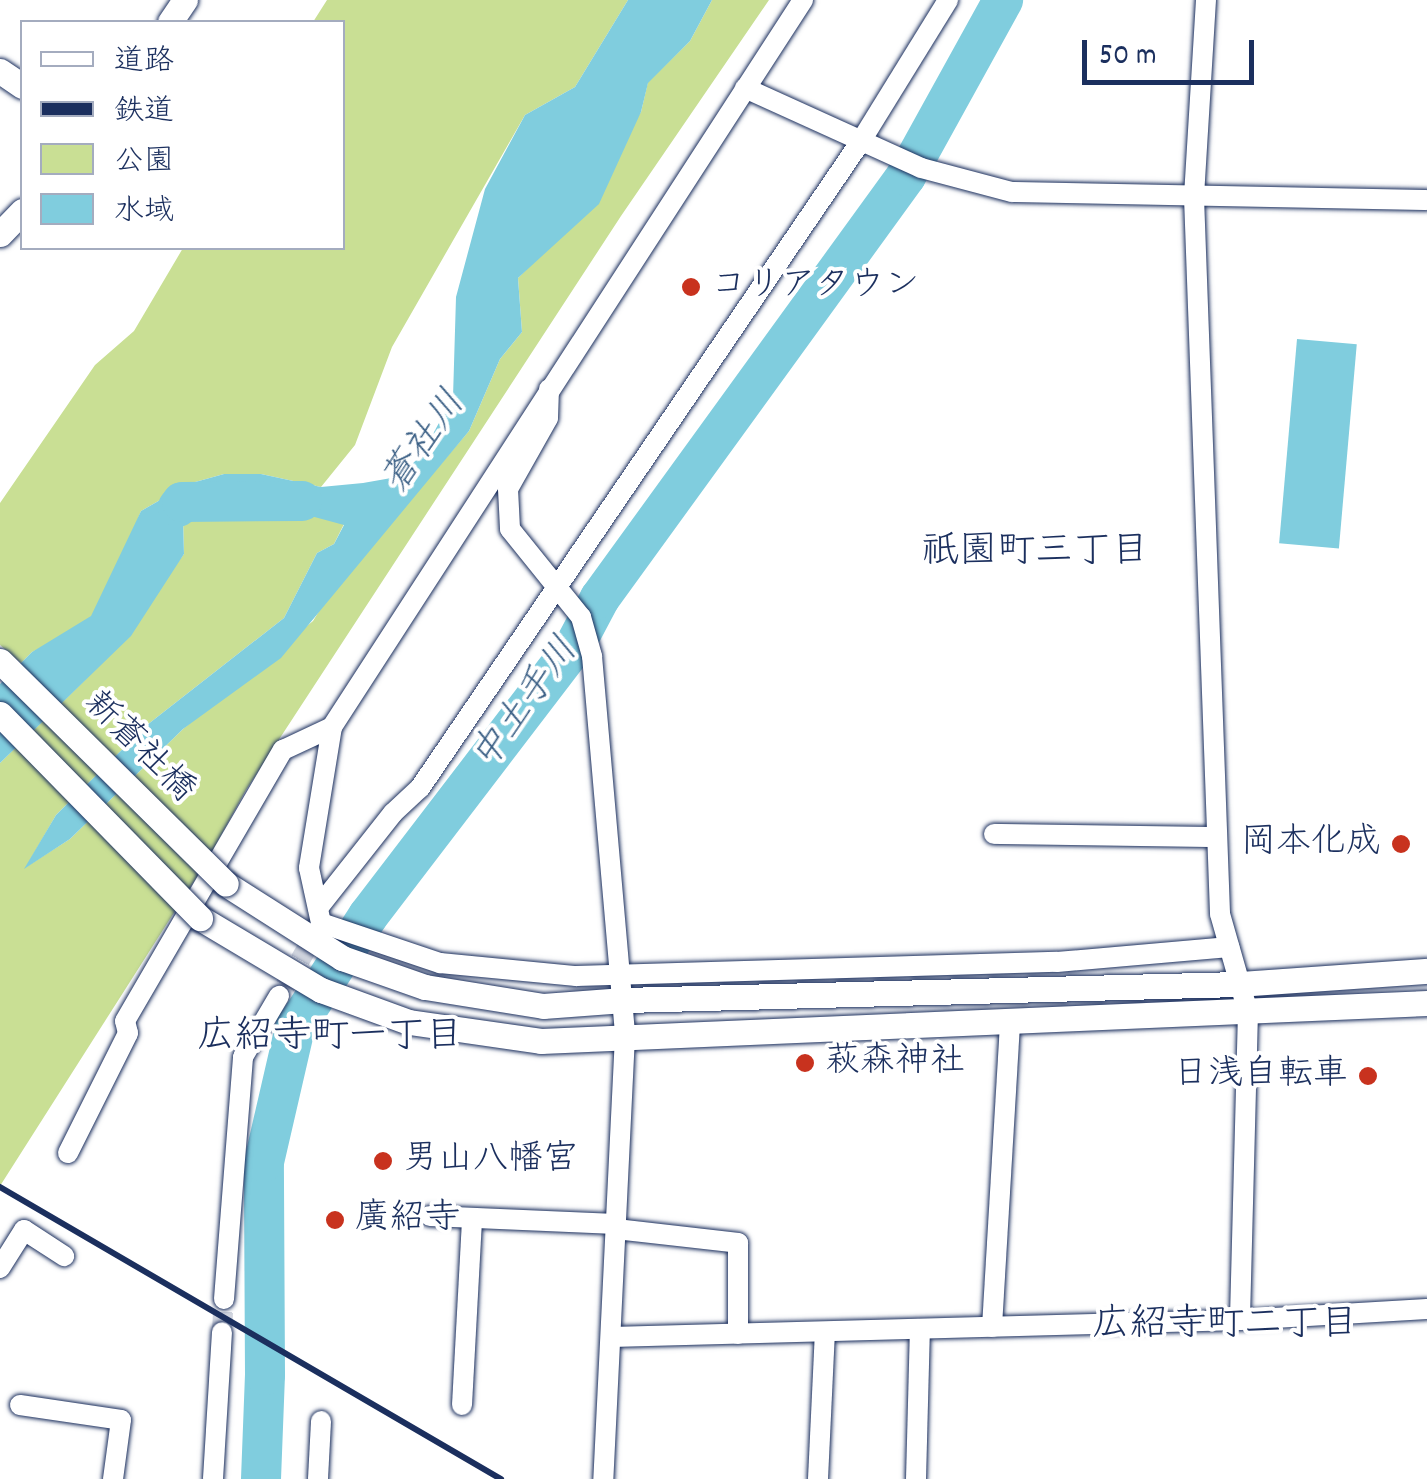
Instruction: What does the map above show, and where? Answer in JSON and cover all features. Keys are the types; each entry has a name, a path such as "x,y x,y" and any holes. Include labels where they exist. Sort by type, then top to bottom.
{"street":[{"path":"803,0 549,387 332,728 308,868 321,916 380,944 440,963 622,987 1057,962 1229,947"},
{"path":"321,916 393,813 420,788 560,587 862,141 948,0"},
{"path":"1206,0 1194,197 1220,914 1248,1012 1240,1320"},
{"path":"745,88 921,168 1012,192 1427,200"},
{"path":"0,234 20,213"},
{"path":"549,387 548,418 508,489 510,529 581,616 592,656 625,1036 604,1479"},
{"name":"新蒼社橋","path":"0,661 226,884 342,958 425,987 543,1006 622,987 1239,984 1427,971"},
{"path":"0,714 200,918 321,990 409,1022 540,1041 1427,1002"},
{"path":"68,1153 128,1033 125,1021 283,750 332,728"},
{"path":"994,834 1217,837"},
{"path":"224,1299 243,1057 279,996"},
{"path":"992,1327 1010,1021"},
{"path":"430,1216 616,1227 738,1243 738,1334"},
{"path":"462,1405 472,1218"},
{"path":"0,1268 24,1230 64,1256"},
{"path":"611,1337 1240,1320 1427,1309"},
{"path":"916,1479 920,1329"},
{"path":"213,1479 222,1332"},
{"path":"818,1479 825,1332"},
{"path":"20,1406 121,1420 113,1479"},
{"path":"318,1479 320,1422"}],"green space":[{"path":"327,0 628,0 575,87 525,115 392,347 355,445 321,487 261,474 224,474 188,484 141,511 97,622 32,652 21,663 0,645 0,503 95,365 134,331 182,250 345,250 345,20 314,20"},
{"path":"712,0 769,0 621,216 246,790 205,864 0,1186 0,763 84,681 159,588 184,554 183,518 248,498 344,524 334,544 317,553 284,618 147,725 56,815 26,867 70,839 183,729 313,621 329,595 469,431 500,359 522,332 518,278 556,240 641,112 648,82 690,41"}],"water":[{"path":"628,0 712,0 690,41 648,83 641,112 599,204 518,278 522,332 500,359 469,431 281,658 183,729 70,839 24,869 56,815 147,725 284,618 317,553 334,544 344,525 237,496 183,518 184,554 131,636 0,763 0,684 32,652 91,616 141,511 188,484 224,474 261,474 321,487 363,483 397,477 421,456 453,397 456,297 485,189 525,115 575,87"},
{"path":"1297,339 1357,344 1339,548 1279,543"}],"waterway":[{"name":"中土手川","path":"261,1479 265,1375 264,1162 295,1028 368,916 575,645 600,598 906,176 1003,0"},
{"name":"蒼社川","path":"178,507 182,502 302,501"}],"tunnel":[{"path":"285,986 318,929"},
{"path":"222,1332 224,1299"}],"railway":[{"path":"0,1187 501,1479"}],"place":[{"name":"コリアタウン","path":"691,287"},
{"name":"岡本化成","path":"1401,844"},
{"name":"萩森神社","path":"805,1063"},
{"name":"日浅自転車","path":"1368,1076"},
{"name":"男山八幡宮","path":"383,1161"},
{"name":"廣紹寺","path":"335,1220"}],"district":[{"name":"祇園町三丁目","path":"1035,554"},
{"name":"広紹寺町一丁目","path":"330,1039"},
{"name":"広紹寺町二丁目","path":"1225,1327"}]}
